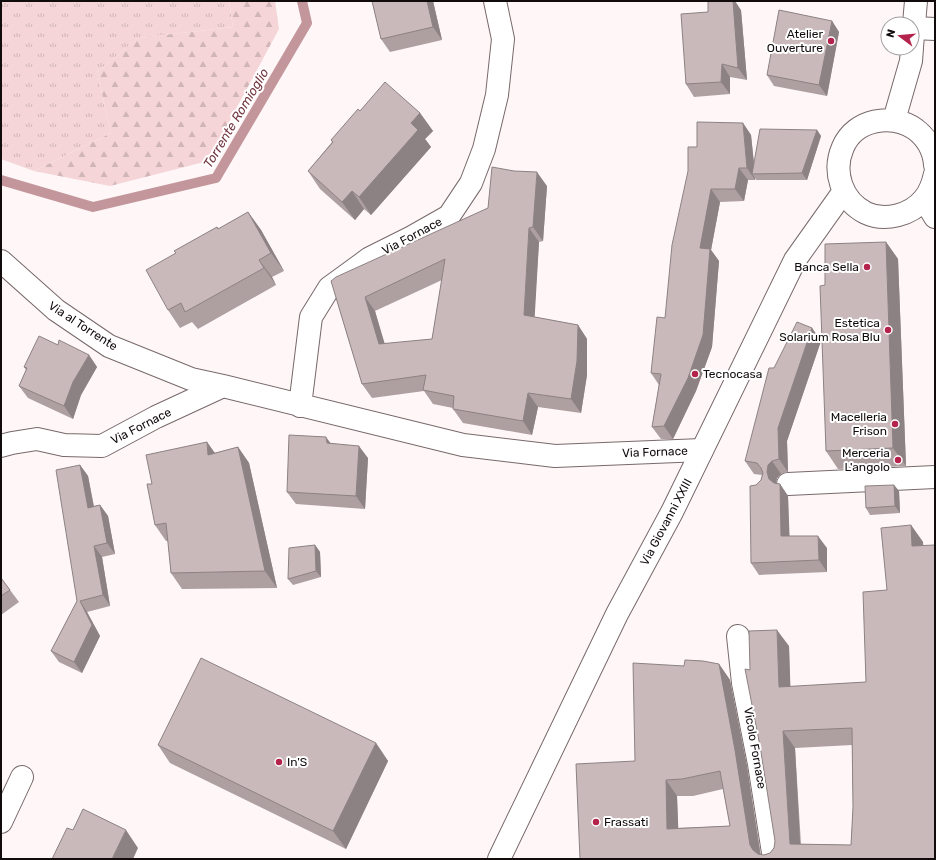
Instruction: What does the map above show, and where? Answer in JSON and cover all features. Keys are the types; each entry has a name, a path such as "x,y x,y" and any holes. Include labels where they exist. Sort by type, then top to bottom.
{"street":[{"name":"Via Fornace","path":"300,406 311,317 329,288 370,258 412,237 448,216 471,183 484,149 497,95 503,39 495,1"},
{"path":"916,1 917,16"},
{"path":"894,120 912,56"},
{"path":"935,166 929,144 920,133 908,124 894,120 879,120 864,125 852,134 843,147 839,162 839,176 844,191 853,204 866,213 882,217 898,216 912,210 930,208 932,186 935,174"},
{"name":"Via Giovanni XXIII","path":"498,859 617,614 672,512 795,260 844,191"},
{"name":"Via al Torrente","path":"1,260 56,310 109,346 191,379 223,386"},
{"name":"Via Fornace","path":"1,446 37,439 64,445 102,446 156,417 223,386 462,445 555,456 702,450"},
{"path":"788,484 935,477"},
{"name":"Vicolo Fornace","path":"738,636 743,683 759,764 774,859"},
{"path":"1,822 22,777"}],"green space":[{"path":"1,1 229,1 233,27 138,38 97,72 111,133 34,171 1,159"},
{"path":"229,1 275,1 279,29 208,161 110,186 34,171 111,133 97,72 138,38 233,27"}],"building":[{"path":"372,1 427,1 433,27 381,39"},
{"path":"708,1 733,1 738,68 722,64 721,82 686,84 681,14 708,12"},
{"path":"779,10 832,21 819,85 767,75"},
{"path":"385,82 420,113 411,123 418,130 359,197 352,191 342,202 308,171 333,142 331,140 358,109 360,111"},
{"path":"697,122 743,123 747,168 739,168 735,189 711,189 700,248 710,249 703,335 688,378 664,426 652,427 661,374 651,373 657,317 665,318 672,245 688,171 688,147 697,147"},
{"path":"760,129 817,130 802,173 752,174"},
{"path":"492,167 514,171 537,172 533,227 529,228 524,315 578,325 577,361 571,399 528,393 523,421 453,409 454,396 423,390 426,375 362,384 331,281 336,277 488,208","holes":["445,259 432,339 379,344 365,297"]},
{"path":"248,212 271,253 259,260 264,268 185,312 181,303 168,310 146,270 176,253 174,251"},
{"path":"886,242 893,448 826,451 820,286 825,285 825,244"},
{"path":"797,322 812,328 778,428 779,459 772,461 768,465 767,472 769,479 774,483 780,484 781,536 818,536 819,560 751,563 750,486 756,485 761,480 763,473 757,463 745,461 769,368 774,368"},
{"path":"39,336 58,345 59,340 89,355 73,382 64,406 19,386 27,368 24,367"},
{"path":"289,435 326,437 327,443 359,446 356,496 287,492"},
{"path":"207,442 208,455 238,447 265,571 171,573 166,523 155,525 147,484 152,484 146,455"},
{"path":"80,465 88,508 100,505 107,543 94,546 103,595 80,601 92,625 74,662 51,651 77,601 56,470"},
{"path":"894,485 895,506 866,508 865,486"},
{"path":"911,525 912,546 935,545 935,859 580,859 576,764 635,761 633,663 684,666 685,660 719,664 735,750 750,845 758,854 764,855 770,853 774,848 775,841 760,746 745,669 750,670 749,631 777,630 779,687 866,682 863,592 887,590 881,528","holes":["852,728 853,807 851,845 790,844 783,731","720,771 730,826 667,829 666,780 682,779"]},
{"path":"315,545 316,571 288,579 289,548"},
{"path":"1,578 10,590 1,596"},
{"name":"In'S","path":"201,658 376,743 333,831 158,745"},
{"path":"83,809 126,830 112,859 52,859 67,828 73,830"}],"waterway":[{"name":"Torrente Romioglio","path":"1,180 93,207 216,178 307,23 302,1"}],"place":[{"name":"Atelier Ouverture","path":"831,41"},
{"name":"Banca Sella","path":"867,267"},
{"name":"Estetica Solarium Rosa Blu","path":"888,330"},
{"name":"Tecnocasa","path":"695,374"},
{"name":"Macelleria Frison","path":"895,424"},
{"name":"Merceria L'angolo","path":"898,460"},
{"name":"In'S","path":"279,762"},
{"name":"Frassati","path":"596,822"}]}
